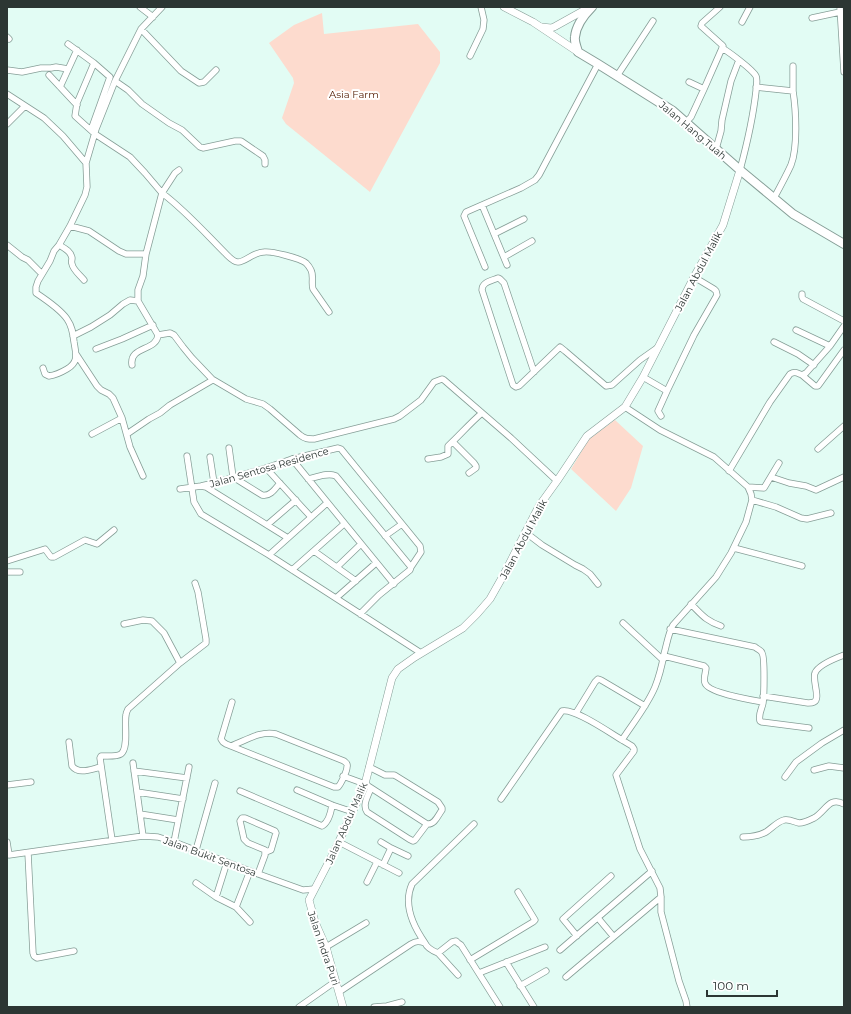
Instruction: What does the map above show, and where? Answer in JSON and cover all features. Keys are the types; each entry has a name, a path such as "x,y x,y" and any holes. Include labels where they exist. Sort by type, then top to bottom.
{"main road":[{"path":"578,52 575,36 580,22 591,7"},
{"name":"Jalan Hang Tuah","path":"578,52 673,111 793,214 844,244"}],"street":[{"path":"140,7 153,17"},
{"path":"93,132 115,81 141,29 162,7"},
{"path":"470,56 483,29 484,20 482,7"},
{"path":"504,7 539,26 578,52"},
{"path":"539,26 554,27 591,7"},
{"path":"686,122 691,116 723,46 701,26 702,23 720,7"},
{"path":"742,22 750,7"},
{"path":"812,18 840,10 844,72"},
{"path":"617,76 653,21"},
{"path":"141,29 181,71 199,83 204,82 216,70"},
{"path":"68,44 110,77"},
{"path":"722,48 739,60 756,76 757,79 754,111 740,170"},
{"path":"60,87 77,50"},
{"path":"716,149 731,81 739,60"},
{"path":"94,63 77,105 75,116 93,132 130,157 162,193 187,214 227,255 235,261 241,261 255,254 264,252 280,254 306,263 311,271 313,289 329,312"},
{"path":"485,267 464,216 466,212 522,188 535,180 598,64"},
{"path":"774,198 791,165 795,148 793,66"},
{"path":"7,70 22,72 56,67 68,69"},
{"path":"43,368 45,374 50,376 73,366 75,361 76,354 72,328 66,317 36,293 36,288 54,250 70,226 85,195 87,187 86,163 93,132 110,77 122,68"},
{"path":"49,75 77,105"},
{"path":"115,81 128,90 142,104 169,123 182,130 200,147 203,148 241,141 262,156 265,160 265,164"},
{"path":"689,82 704,89"},
{"path":"756,87 793,90"},
{"path":"7,94 44,118 63,136 86,163"},
{"path":"7,124 25,106"},
{"path":"132,365 131,360 133,356 158,340 158,335 153,325 138,301 138,290 143,276 146,254 162,193 175,173 179,170"},
{"name":"Jalan Abdul Malik","path":"309,900 353,812 368,786 369,767 392,678 398,670 414,657 463,628 490,599 539,506 587,436 625,407 643,377 694,277 723,225 740,170"},
{"path":"482,205 507,265"},
{"path":"494,234 524,219"},
{"path":"70,226 89,231 126,254 146,254"},
{"path":"504,257 532,241"},
{"path":"59,244 68,250 72,256 72,266 84,280"},
{"path":"7,245 28,260 42,274"},
{"path":"661,416 658,411 667,391 694,335 717,295 714,289 694,277"},
{"path":"534,372 504,283 498,278 484,283 482,290 514,385 516,387 519,386 534,372 558,348 561,347 606,386 612,385 640,360 657,348"},
{"path":"802,294 803,299 844,321"},
{"path":"73,336 110,315 130,300 138,301"},
{"path":"96,349 153,325"},
{"path":"802,375 814,365 844,326"},
{"path":"796,330 830,346"},
{"path":"158,335 170,333 174,335 183,348 212,379 246,399 263,404 300,436 308,439 314,439 394,419 421,400 434,382 442,379 511,438 557,481"},
{"path":"774,342 798,354 814,365"},
{"path":"729,471 766,409 790,374 796,372 815,386 818,386 844,350"},
{"path":"76,354 97,386 113,398 122,418 130,447 143,476"},
{"path":"643,377 667,391"},
{"path":"127,434 160,413 170,404 211,381 212,379"},
{"path":"622,740 650,699 656,686 670,629 716,577 734,548 746,522 752,500 748,487 714,457 660,430 625,407"},
{"path":"428,459 446,456 448,454 448,446 471,422 482,413"},
{"path":"92,434 122,418"},
{"path":"818,449 844,426"},
{"path":"453,442 476,466 476,468 469,473"},
{"path":"230,448 233,477 265,496 269,495 280,483"},
{"name":"Jalan Sentosa Residence","path":"180,489 214,483 292,459 338,448 341,449 420,546 421,552 410,570 379,595 360,614"},
{"path":"187,456 194,502 201,514 269,555 421,653"},
{"path":"210,457 214,483"},
{"path":"292,459 394,584"},
{"path":"748,487 764,488 779,463"},
{"path":"266,468 311,517"},
{"path":"308,479 328,474 333,474 336,476 411,567"},
{"path":"771,477 816,490 842,478"},
{"path":"201,486 206,487 288,538"},
{"path":"267,525 296,500"},
{"path":"752,500 776,507 801,518 807,519 831,514"},
{"path":"269,555 327,503"},
{"path":"292,570 344,524"},
{"path":"385,536 402,524"},
{"path":"7,561 44,549 54,557 85,540 97,544 114,530"},
{"path":"525,532 542,546 583,568 598,584"},
{"path":"337,567 361,544"},
{"path":"734,548 802,566"},
{"path":"314,551 356,581"},
{"path":"336,598 376,563"},
{"path":"7,572 20,572"},
{"path":"112,840 99,759 100,757 121,754 123,752 125,743 125,716 128,709 180,663 204,645 206,639 198,592 195,583"},
{"path":"691,604 706,620 721,626"},
{"path":"124,624 143,620 152,621 164,632 180,663"},
{"path":"623,623 663,658 704,666 706,668 704,681 707,687 717,692 763,699 808,703 814,702 817,700 814,678 815,672 818,668 844,655"},
{"path":"670,629 755,647 760,650 764,660 763,699 759,715 760,721 809,728"},
{"path":"576,713 598,679 645,706"},
{"path":"231,746 270,732 344,761 347,767 340,784 338,787 334,787 231,746 223,742 221,739 232,702"},
{"path":"501,800 562,711 565,710 576,713 632,746 634,749 616,775 640,848 660,888 661,912 687,1007"},
{"path":"785,777 796,762 817,746 844,730"},
{"path":"69,742 72,766 74,769 84,771 100,767"},
{"path":"134,763 143,836"},
{"path":"814,770 829,766 844,768"},
{"path":"174,842 189,767"},
{"path":"344,776 368,786 427,824 430,825 434,822 442,810 438,802 396,776 385,776 369,767"},
{"path":"134,770 187,778"},
{"path":"7,785 31,782"},
{"path":"196,850 215,784"},
{"path":"368,786 365,805 367,812 413,841 427,824"},
{"path":"240,790 322,826 324,826 331,813 332,804"},
{"path":"297,790 353,812"},
{"path":"137,792 183,799"},
{"path":"743,837 754,837 785,820 792,820 799,823 803,822 815,817 831,802 835,801 844,804"},
{"path":"140,814 178,820"},
{"path":"258,874 266,852 271,850 276,833 275,831 242,818 240,821 244,839 248,843 264,849 266,852"},
{"path":"458,975 438,953 426,945 415,927 409,910 408,894 412,884 474,824"},
{"name":"Jalan Bukit Sentosa","path":"8,856 112,840 152,836 174,842 303,890 314,889"},
{"path":"7,842 8,856"},
{"path":"339,842 399,873"},
{"path":"381,842 408,856"},
{"path":"367,882 391,848"},
{"path":"28,853 34,956 37,958 74,951"},
{"path":"216,896 227,862"},
{"path":"236,907 250,871"},
{"path":"560,950 652,871"},
{"path":"577,936 563,919 611,876"},
{"path":"196,883 236,907 250,922"},
{"name":"Jalan Indra Puri","path":"303,890 309,900 315,922 326,947 342,1007"},
{"path":"470,960 535,920 518,892"},
{"path":"566,977 661,897"},
{"path":"598,918 613,936"},
{"path":"326,947 366,923"},
{"path":"339,992 411,944 420,941 425,943"},
{"path":"438,953 452,942 456,941 479,973 500,1007"},
{"path":"479,973 545,947"},
{"path":"506,962 534,1007"},
{"path":"520,986 546,971"},
{"path":"299,1007 336,981"},
{"path":"374,1007 387,1006 402,1002"}],"green space":[{"name":"Asia Farm","path":"322,13 324,34 418,24 440,52 440,63 370,192 286,124 282,118 294,83 293,78 269,43 294,25"},
{"path":"615,420 643,446 631,488 616,511 571,469 589,439"}]}
